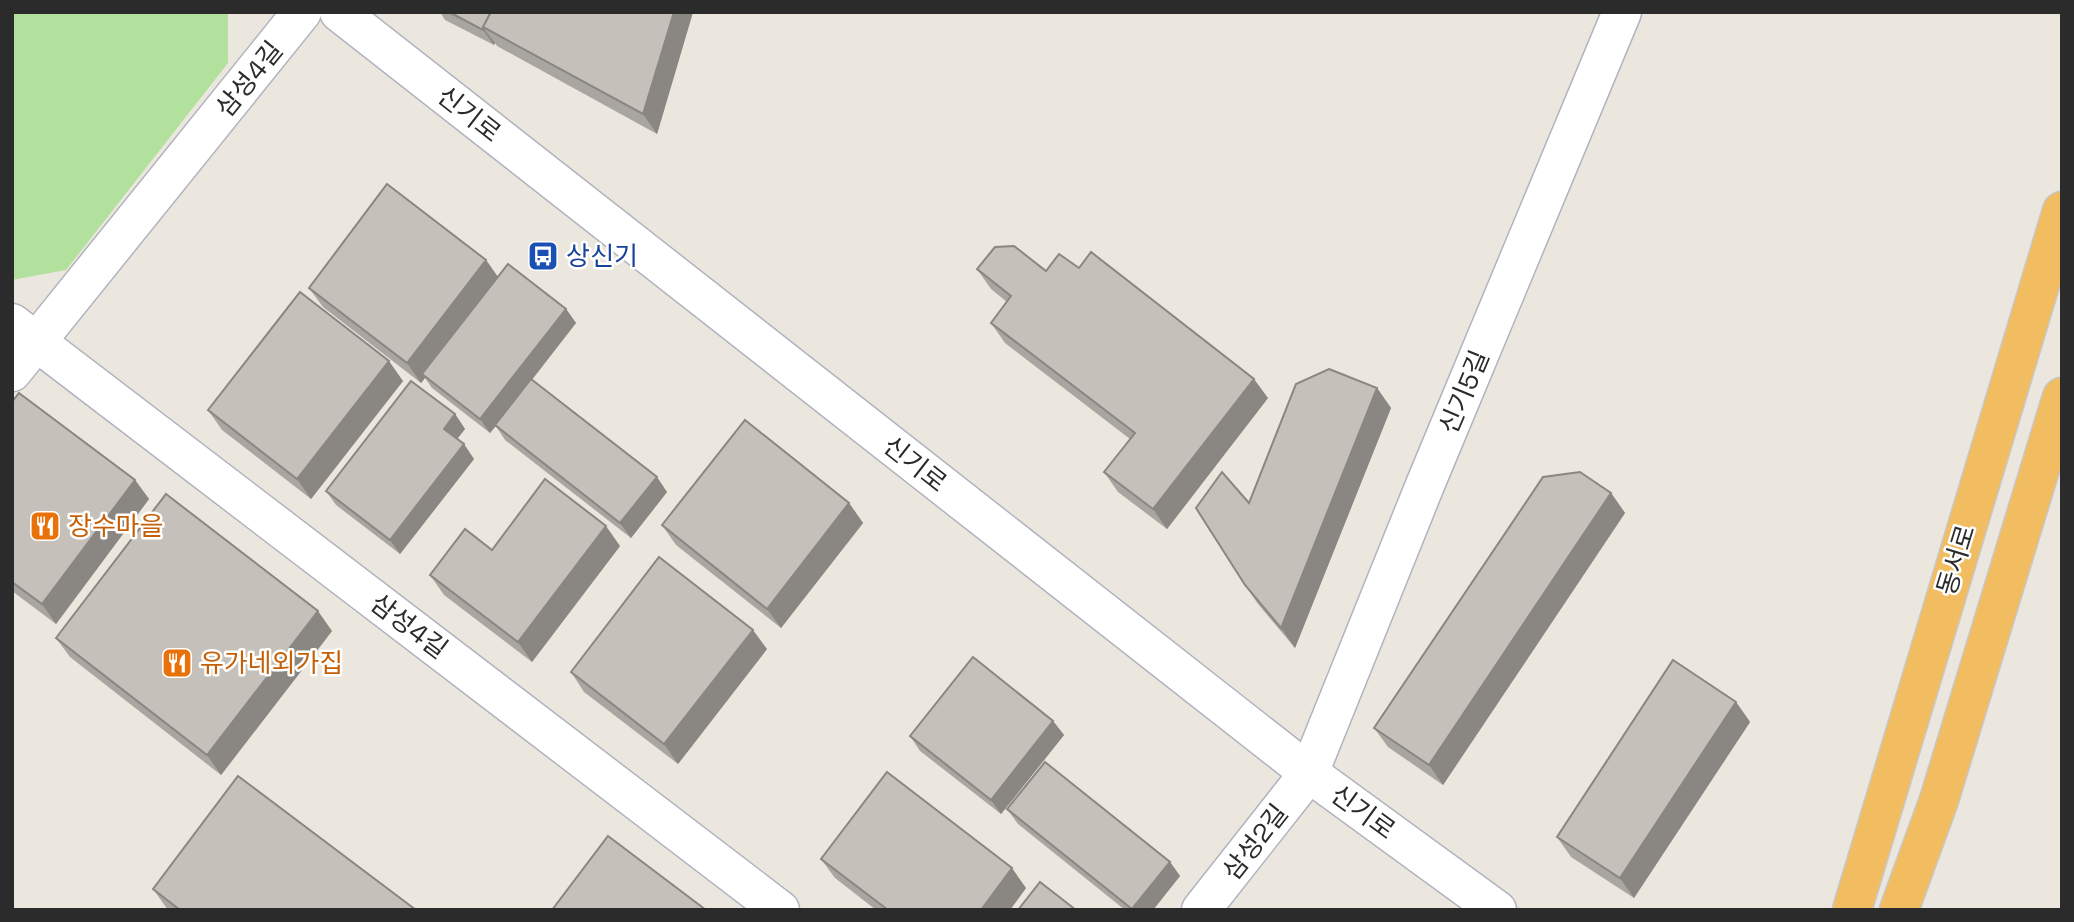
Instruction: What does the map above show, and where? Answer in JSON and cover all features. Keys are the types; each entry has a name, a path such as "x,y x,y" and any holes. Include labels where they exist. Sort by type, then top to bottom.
{"highway":[{"name":"동서로","path":"1852,910 2062,211"},
{"name":"동서로","path":"1899,910 1940,800 2062,397"}],"street":[{"name":"삼성4길","path":"12,372 24,333 302,12"},
{"name":"신기로","path":"339,12 1309,773 1497,910"},
{"name":"신기5길","path":"1309,773 1622,12"},
{"name":"삼성4길","path":"24,333 780,910"},
{"name":"삼성2길","path":"1201,910 1309,773"}],"green space":[{"path":"12,12 228,12 228,63 66,270 12,280"}],"building":[{"path":"449,12 491,12 483,30"},
{"path":"491,12 674,12 643,114 483,27"},
{"path":"387,184 486,260 407,363 309,288"},
{"path":"1014,246 1046,271 1059,254 1079,268 1091,252 1254,379 1153,509 1104,472 1135,433 991,323 1011,296 977,269 995,247"},
{"path":"508,264 566,309 480,419 422,374"},
{"path":"300,292 389,361 297,479 208,410"},
{"path":"1329,369 1377,388 1281,628 1245,585 1196,508 1222,472 1249,503 1296,384"},
{"path":"531,379 657,477 620,523 495,425"},
{"path":"411,381 455,414 444,429 464,444 390,540 326,491"},
{"path":"19,393 135,480 42,604 12,582 12,402"},
{"path":"745,420 849,503 767,609 662,525"},
{"path":"1580,472 1611,493 1429,765 1374,728 1543,477"},
{"path":"545,479 606,526 518,642 430,575 465,529 492,550"},
{"path":"166,494 318,611 207,755 56,638"},
{"path":"659,557 753,630 664,744 571,672"},
{"path":"973,657 1053,721 991,800 910,736"},
{"path":"1673,660 1736,702 1620,878 1557,837"},
{"path":"1045,762 1170,862 1132,909 1007,809"},
{"path":"887,772 1012,868 981,910 888,910 821,859"},
{"path":"238,776 416,910 180,910 153,889"},
{"path":"608,836 706,910 552,910"},
{"path":"1040,882 1076,910 1018,910"}],"place":[{"name":"상신기","path":"543,256"},
{"name":"장수마을","path":"45,526"},
{"name":"유가네외가집","path":"177,663"}]}
